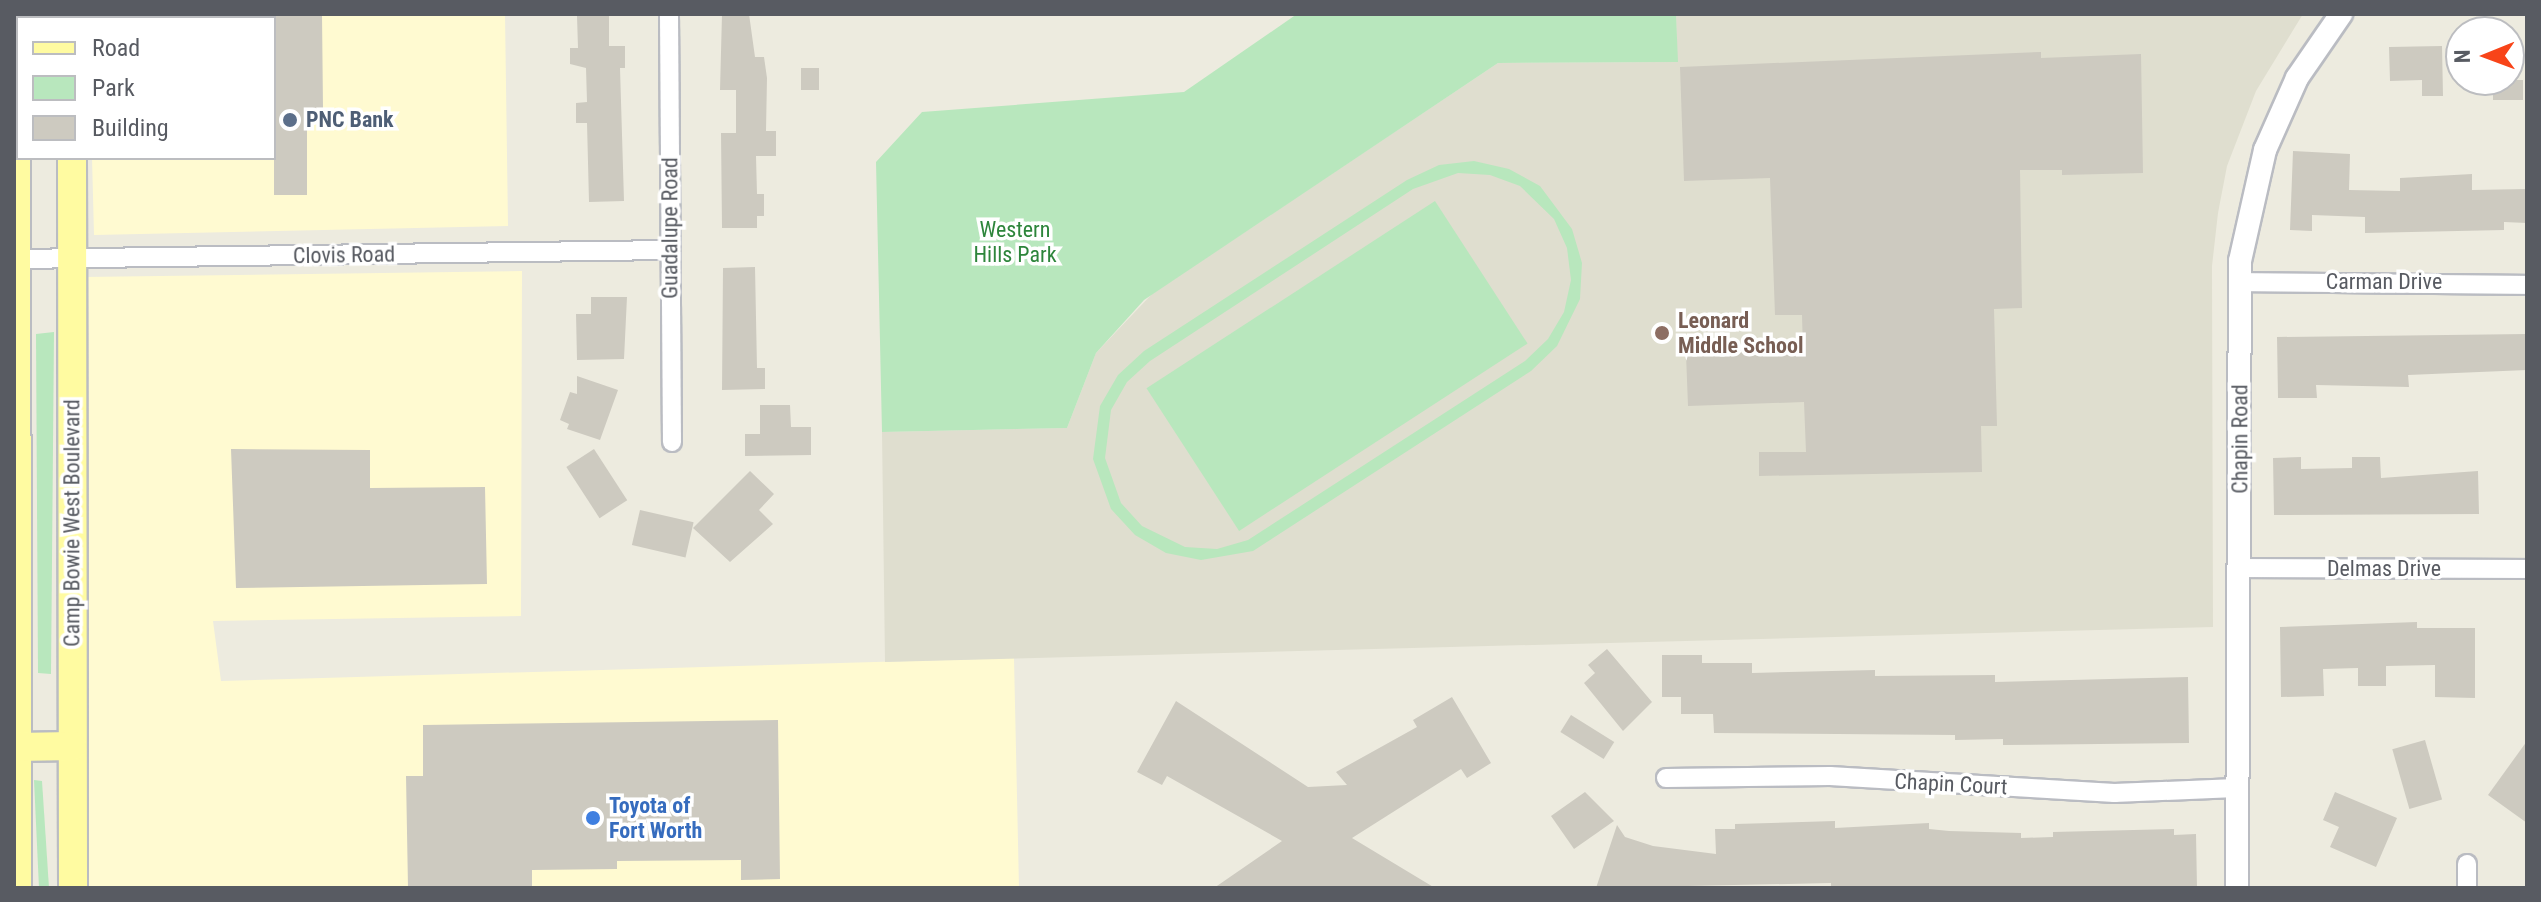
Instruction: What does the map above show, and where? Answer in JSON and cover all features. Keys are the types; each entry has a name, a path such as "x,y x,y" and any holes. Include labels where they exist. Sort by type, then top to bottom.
{"main road":[{"path":"17,160 17,888"},
{"name":"Camp Bowie West Boulevard","path":"72,160 73,888"},
{"path":"17,747 72,746"}],"street":[{"name":"Guadalupe Road","path":"669,14 672,442"},
{"name":"Chapin Road","path":"2237,888 2240,282 2247,220 2265,150 2297,78 2341,14"},
{"name":"Clovis Road","path":"17,259 671,250"},
{"name":"Carman Drive","path":"2240,282 2527,285"},
{"name":"Delmas Drive","path":"2240,568 2527,569"},
{"name":"Chapin Court","path":"1666,778 1830,776 2114,793 2236,788"},
{"path":"2467,864 2467,888"}],"shaded area":[{"path":"89,14 505,14 508,226 94,235 92,160 276,160 276,16"},
{"name":"Leonard Middle School","path":"1676,14 2303,14 2256,91 2227,166 2218,213 2212,266 2213,627 885,662 882,432 1067,428 1096,353 1152,294 1498,63 1677,62"},
{"path":"522,271 521,616 213,621 221,681 1014,658 1019,888 89,888 84,277"}],"green space":[{"name":"Western Hills Park","path":"1297,14 1676,14 1678,62 1498,63 1144,300 1096,353 1067,428 882,432 876,162 922,112 1184,92"},
{"path":"1474,161 1509,169 1540,186 1572,229 1582,263 1580,299 1557,346 1531,371 1253,551 1201,560 1166,553 1135,535 1111,509 1093,459 1100,406 1118,375 1144,351 1407,180 1439,165","holes":["1458,173 1490,175 1520,186 1554,219 1567,248 1571,280 1564,312 1548,339 1525,361 1248,540 1217,549 1185,547 1142,526 1121,503 1105,458 1111,410 1127,382 1150,361 1413,189"]},
{"path":"1435,201 1528,344 1239,531 1146,388"},
{"path":"54,332 51,674 38,673 36,334"},
{"path":"34,780 42,781 49,888 39,888"}],"building":[{"name":"PNC Bank","path":"322,14 323,109 307,109 307,195 274,195 274,16"},
{"path":"722,14 749,14 755,57 764,57 767,78 766,131 776,131 776,156 756,156 757,194 764,194 764,216 757,216 757,228 722,228 721,133 736,133 736,90 720,90"},
{"path":"577,16 609,16 609,46 625,46 625,68 620,68 624,201 589,202 587,123 576,123 576,103 587,102 586,68 570,64 570,48 578,48"},
{"path":"2442,46 2443,96 2422,96 2422,80 2390,81 2389,47"},
{"path":"2041,52 2041,58 2141,54 2143,173 2062,175 2062,170 2020,170 2022,308 1994,309 1997,426 1981,426 1982,472 1759,476 1759,452 1806,452 1804,402 1688,406 1686,354 1803,351 1802,315 1775,315 1770,178 1684,181 1680,67"},
{"path":"801,68 819,68 819,90 801,90"},
{"path":"2493,96 2523,96 2523,100 2493,100"},
{"path":"2293,151 2350,154 2349,190 2400,191 2400,178 2472,174 2472,190 2527,189 2527,223 2504,222 2504,230 2365,233 2365,217 2312,215 2312,231 2290,230"},
{"path":"755,267 757,368 765,368 765,389 722,390 723,268"},
{"path":"591,297 627,297 624,359 577,360 576,314 591,314"},
{"path":"2527,334 2527,370 2408,375 2409,387 2316,385 2317,398 2278,398 2277,337"},
{"path":"577,376 618,390 600,440 567,429 569,424 560,420 570,392 577,394"},
{"path":"760,405 790,405 791,427 811,427 811,455 745,456 745,434 760,434"},
{"path":"231,449 370,450 370,488 485,487 487,584 236,588"},
{"path":"594,449 627,500 600,518 566,467"},
{"path":"2301,457 2301,469 2352,468 2352,457 2380,457 2381,478 2478,471 2479,514 2274,515 2273,458"},
{"path":"750,471 774,494 759,510 773,524 730,562 693,528"},
{"path":"640,510 694,522 685,557 632,545"},
{"path":"2417,622 2417,628 2475,628 2475,698 2435,697 2435,665 2386,666 2386,686 2358,686 2358,668 2323,669 2324,696 2281,697 2280,627"},
{"path":"1607,649 1652,702 1623,731 1584,683 1595,673 1588,665"},
{"path":"1662,655 1702,655 1702,663 1752,663 1752,673 1875,670 1875,676 1995,675 1995,682 2188,677 2189,743 2003,745 2003,739 1955,740 1955,735 1714,733 1713,714 1681,714 1681,697 1662,697"},
{"path":"1452,697 1491,763 1467,778 1461,769 1352,838 1435,888 1214,888 1282,841 1167,776 1162,785 1137,772 1176,701 1308,787 1347,785 1336,772 1417,727 1413,720"},
{"path":"1571,715 1614,742 1604,759 1560,732"},
{"name":"Toyota of Fort Worth","path":"778,720 780,879 741,880 741,860 617,861 617,869 532,870 532,888 408,888 406,776 423,776 423,725"},
{"path":"2425,740 2442,800 2409,809 2392,749"},
{"path":"2527,741 2527,823 2488,795"},
{"path":"1585,792 1614,821 1574,849 1551,816"},
{"path":"2335,792 2397,818 2376,867 2330,847 2339,827 2323,820"},
{"path":"1835,821 1835,828 1929,823 1929,829 2021,833 2021,838 2053,837 2053,832 2174,829 2174,835 2196,834 2197,888 1831,887 1831,883 1596,888 1617,825 1625,837 1653,846 1716,854 1715,829 1735,829 1735,824"}],"place":[{"name":"PNC Bank","path":"290,120"},
{"name":"Leonard Middle School","path":"1662,333"},
{"name":"Toyota of Fort Worth","path":"593,818"}]}
